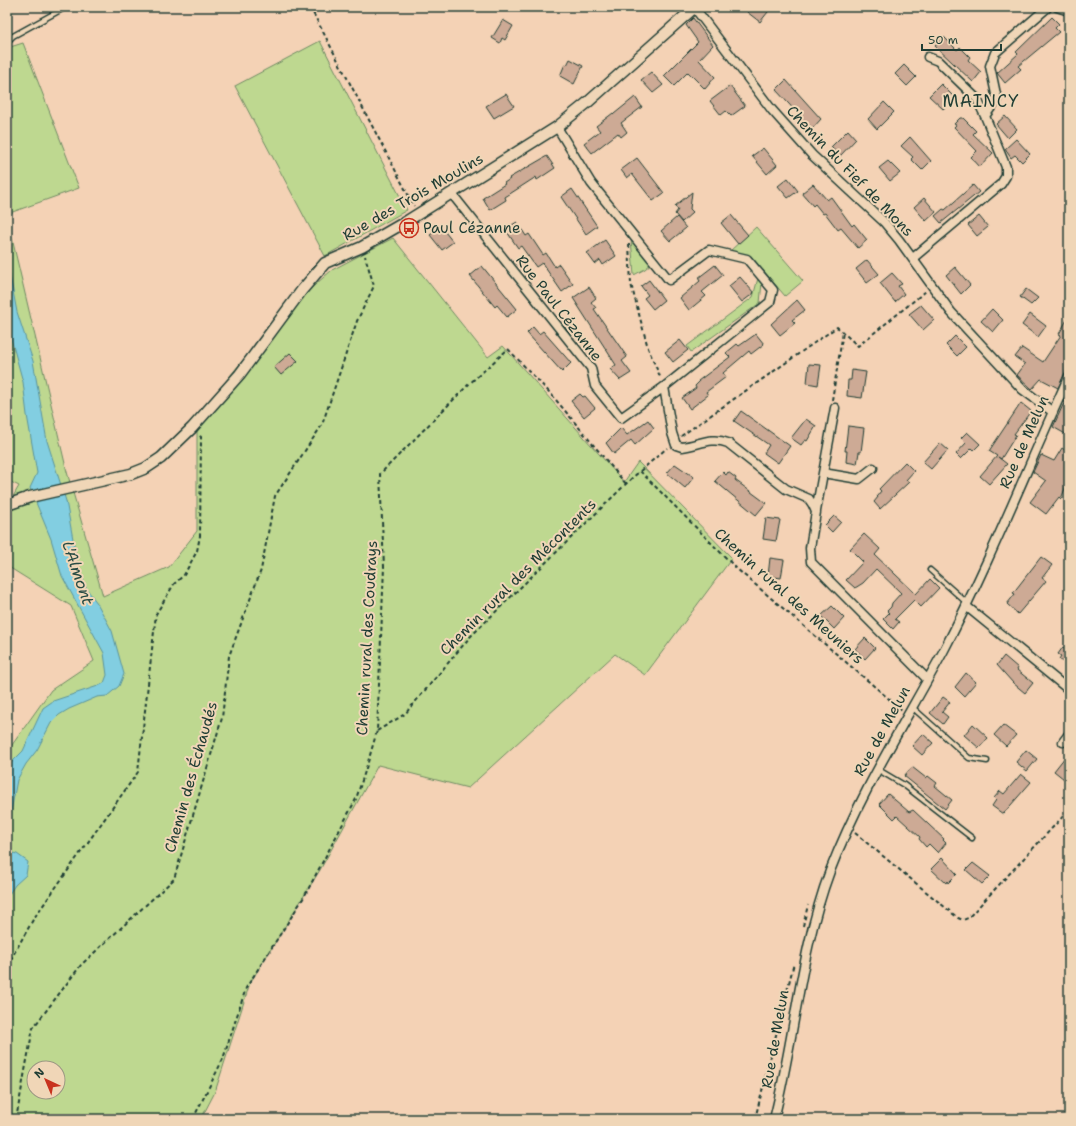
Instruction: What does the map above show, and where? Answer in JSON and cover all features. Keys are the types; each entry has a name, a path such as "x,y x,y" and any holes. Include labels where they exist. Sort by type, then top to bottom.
{"street":[{"name":"Rue des Trois Moulins","path":"7,506 30,497 132,474 146,468 161,458 192,428 240,374 302,290 325,262 362,247 452,194 556,127 587,103 695,7"},
{"name":"Chemin du Fief de Mons","path":"695,7 772,110 812,155 884,222 913,258 951,312 1022,389 1053,412"},
{"path":"985,116 998,99 990,66 995,53 1048,7"},
{"path":"1057,7 1069,11"},
{"name":"Chemin du Fief de Mons","path":"913,258 1001,184 1006,176 1006,167 977,99 938,61 928,57"},
{"path":"556,127 591,183 669,280 709,250 747,260 773,290 770,302 664,387 674,441 676,445 682,447 709,439 728,443 786,489 809,499 816,512"},
{"name":"Rue Paul Cézanne","path":"452,194 591,368 595,386 621,418 664,387"},
{"name":"Rue de Melun","path":"774,1119 783,1079 802,966 814,921 830,872 848,828 876,769 910,711 966,605 1069,376"},
{"path":"835,408 810,548 811,562 927,679"},
{"path":"823,473 859,479 873,468"},
{"path":"966,605 1069,690"},
{"path":"1063,742 1069,734"}],"lane":[{"path":"7,42 13,36 66,7"},
{"path":"930,570 966,605"},
{"path":"910,711 969,758 987,761"},
{"path":"876,769 904,785 972,838"}],"path":[{"path":"310,7 418,214"},
{"path":"628,229 631,284 648,348 664,387"},
{"name":"Chemin des Échaudés","path":"16,1119 33,1028 81,965 174,879 222,718 229,656 260,570 275,496 322,425 357,321 374,286 362,247"},
{"path":"640,471 674,441 836,327 858,346 933,285"},
{"path":"835,408 830,408 843,332"},
{"name":"Chemin rural des Coudrays","path":"193,1119 223,1059 246,988 304,898 356,799 377,731 384,567 380,474 468,385 508,349 551,394 626,484"},
{"path":"7,966 34,918 138,772 156,614 174,584 184,575 197,551 200,536 201,437 192,428"},
{"name":"Chemin rural des Mécontents","path":"377,731 405,714 470,637 640,471"},
{"name":"Chemin rural des Meuniers","path":"640,471 737,569 910,711"},
{"path":"848,828 958,918 963,920 968,918 1069,810"},
{"path":"802,930 807,908 810,902"},
{"path":"755,1119 795,960"}],"green space":[{"path":"320,41 407,210 325,256 235,86"},
{"path":"23,43 79,188 7,214 7,48"},
{"path":"7,217 67,472 103,596 169,567 197,531 197,417 276,319 332,270 393,238 488,357 503,346 624,482 638,462 732,558 645,675 615,654 468,788 378,765 320,870 250,983 215,1092 201,1119 7,1119 7,752 51,690 94,661 71,606 7,566 7,507 19,486 7,480"},
{"path":"756,227 803,281 785,296 752,257 730,251"},
{"path":"631,239 652,263 634,275"},
{"path":"758,278 762,282 760,303 691,352 687,346 753,297"}],"water":[{"name":"L'Almont","path":"7,260 17,312 33,361 47,441 66,501 77,561 86,588 97,603 112,631 124,674 119,686 107,696 97,697 59,715 51,723 37,750 26,764 17,780 8,827 10,852 17,854 28,862 26,875 15,885 7,897 7,767 23,751 43,708 53,701 104,683 107,675 104,653 62,576 51,539 30,488 37,473 23,382 7,324"}],"building":[{"path":"751,7 762,7 768,12 760,22 747,12"},
{"path":"1052,17 1059,24 1055,28 1059,32 1018,66 1021,69 1005,83 997,73 1018,54 1016,52"},
{"path":"693,18 713,45 699,60 715,77 705,89 688,72 674,86 664,76 698,42 686,25"},
{"path":"503,20 513,26 505,40 502,38 500,43 492,38"},
{"path":"944,37 957,50 960,47 970,57 968,60 981,72 973,82 935,46"},
{"path":"570,59 583,66 574,84 560,76 565,64 567,65"},
{"path":"904,65 916,77 907,86 895,74"},
{"path":"651,72 663,85 653,93 641,80"},
{"path":"786,80 821,119 812,129 776,90"},
{"path":"941,84 955,98 943,109 929,96"},
{"path":"730,86 745,106 731,116 726,111 721,115 710,101"},
{"path":"506,94 514,106 494,118 486,106"},
{"path":"635,97 642,107 621,123 627,132 621,137 618,133 592,153 584,143 600,131 596,126"},
{"path":"884,102 894,112 877,129 868,119"},
{"path":"1005,116 1017,129 1008,138 996,124"},
{"path":"960,118 963,118 976,131 973,134 993,153 980,167 971,157 977,151 954,127 956,125 954,124"},
{"path":"848,130 856,139 840,156 831,147"},
{"path":"910,137 931,161 922,170 911,159 913,157 901,146"},
{"path":"1016,139 1030,154 1022,162 1015,155 1011,158 1005,149"},
{"path":"763,148 777,165 767,174 752,156"},
{"path":"547,156 555,168 537,180 536,177 505,197 506,200 490,210 483,198 505,184 504,183 510,179 509,178"},
{"path":"637,158 664,193 653,201 632,174 627,178 621,170"},
{"path":"888,161 900,173 890,181 879,168"},
{"path":"788,178 798,191 788,198 778,186"},
{"path":"813,184 827,200 831,197 852,226 854,224 867,240 858,248 841,228 838,230 825,213 823,214 815,204 813,206 802,193"},
{"path":"973,185 979,192 941,223 935,216 943,209 945,210"},
{"path":"572,189 597,226 586,234 561,197"},
{"path":"692,192 690,209 693,212 682,222 675,214 678,210 675,206"},
{"path":"924,198 936,212 926,221 914,207"},
{"path":"731,215 748,235 738,244 721,223"},
{"path":"979,216 988,227 977,236 968,225"},
{"path":"677,217 686,228 670,241 661,231"},
{"path":"517,222 526,236 529,234 543,255 546,253 555,267 559,264 573,284 562,292 542,263 536,267 521,246 518,248 505,229"},
{"path":"441,227 453,242 442,250 430,235"},
{"path":"605,240 616,256 603,265 600,260 595,264 587,253"},
{"path":"867,260 879,274 867,283 856,269"},
{"path":"715,265 723,275 702,292 706,296 689,310 680,298 700,281 698,278"},
{"path":"482,266 517,309 507,317 497,305 495,307 470,276"},
{"path":"955,267 970,285 961,294 946,275"},
{"path":"892,273 902,284 898,286 904,294 895,302 880,283"},
{"path":"740,277 754,293 742,302 729,286"},
{"path":"649,280 664,300 653,309 644,298 648,295 641,286"},
{"path":"589,287 596,298 591,302 596,308 594,309 627,357 622,361 631,373 620,380 610,369 616,365 573,298"},
{"path":"1026,289 1038,298 1031,305 1020,297"},
{"path":"797,300 805,310 792,320 795,323 780,335 771,324"},
{"path":"921,305 934,320 923,330 909,314"},
{"path":"992,309 1003,320 993,332 981,321"},
{"path":"1030,314 1046,326 1038,337 1022,325"},
{"path":"1069,316 1069,365 1058,388 1041,379 1032,389 1017,375 1025,364 1015,357 1022,348 1043,362 1061,335 1059,334"},
{"path":"533,327 539,334 543,331 571,363 562,372 527,333"},
{"path":"756,334 764,344 751,354 749,351 723,373 726,377 706,392 708,395 690,409 682,398 696,388 695,386 699,382 698,381 730,357 726,353 737,344 739,346"},
{"path":"955,336 966,347 957,356 946,345"},
{"path":"680,340 688,350 673,362 665,352"},
{"path":"290,353 298,361 281,375 274,367"},
{"path":"809,364 821,365 818,385 807,383"},
{"path":"852,370 866,372 862,398 847,396 848,380 851,380"},
{"path":"1069,392 1069,436 1053,427"},
{"path":"580,394 583,397 585,396 595,408 584,417 571,401"},
{"path":"1021,403 1031,411 1014,434 1016,435 1001,459 998,457 1007,464 989,484 980,476 997,456 989,451"},
{"path":"741,411 790,446 778,463 764,453 769,445 734,421"},
{"path":"806,419 816,426 807,441 805,440 801,445 791,438"},
{"path":"648,420 654,428 635,445 631,440 614,454 606,443 621,428 627,435"},
{"path":"848,426 864,428 861,452 859,452 857,464 846,462 847,451 845,451"},
{"path":"967,432 980,444 974,450 972,448 961,459 956,454 966,443 961,438"},
{"path":"940,443 948,450 931,469 923,462"},
{"path":"1062,448 1069,453 1069,478 1061,499 1059,497 1046,514 1030,502 1046,481 1033,472 1041,455 1054,461"},
{"path":"905,462 914,471 906,480 909,482 880,509 874,502 881,491 879,489"},
{"path":"675,464 694,477 685,488 667,473"},
{"path":"723,472 726,475 728,472 736,478 735,480 766,503 756,515 715,481"},
{"path":"834,516 841,522 832,532 825,525"},
{"path":"766,518 780,520 776,541 763,539"},
{"path":"864,534 880,549 875,555 916,594 930,579 939,588 921,607 914,600 895,619 899,622 893,629 883,619 889,613 887,611 891,607 892,603 901,593 876,569 863,583 855,588 846,580 863,562 850,549"},
{"path":"1041,557 1052,565 1042,578 1046,581 1018,614 1007,604 1015,594 1013,593"},
{"path":"770,558 784,560 781,578 768,576"},
{"path":"832,606 844,618 834,629 821,616"},
{"path":"865,638 875,648 865,659 855,649"},
{"path":"1063,647 1067,650 1069,647 1069,666 1059,659 1061,656 1058,654"},
{"path":"1004,656 1018,668 1017,670 1033,683 1025,693 1013,683 997,665"},
{"path":"966,673 976,682 964,696 955,687"},
{"path":"943,697 950,702 942,712 948,717 943,724 930,713"},
{"path":"973,724 988,738 979,748 964,735"},
{"path":"1003,725 1016,735 1006,746 994,735"},
{"path":"923,734 933,743 922,755 912,746"},
{"path":"1026,750 1037,759 1027,771 1016,762"},
{"path":"1069,752 1069,783 1054,771"},
{"path":"912,767 926,778 928,776 937,783 935,786 952,800 945,809 904,776"},
{"path":"1021,774 1031,782 1003,814 992,806 996,800 994,798 1000,791 1004,794"},
{"path":"888,794 909,812 913,810 944,839 943,840 946,843 938,853 929,844 926,847 919,839 920,837 897,816 894,819 879,804"},
{"path":"942,858 957,874 948,883 947,881 946,883 931,869"},
{"path":"973,863 990,876 982,884 966,870"}],"place":[{"name":"Paul Cézanne","path":"409,228"}],"district":[{"name":"MAINCY","path":"981,101"}]}
